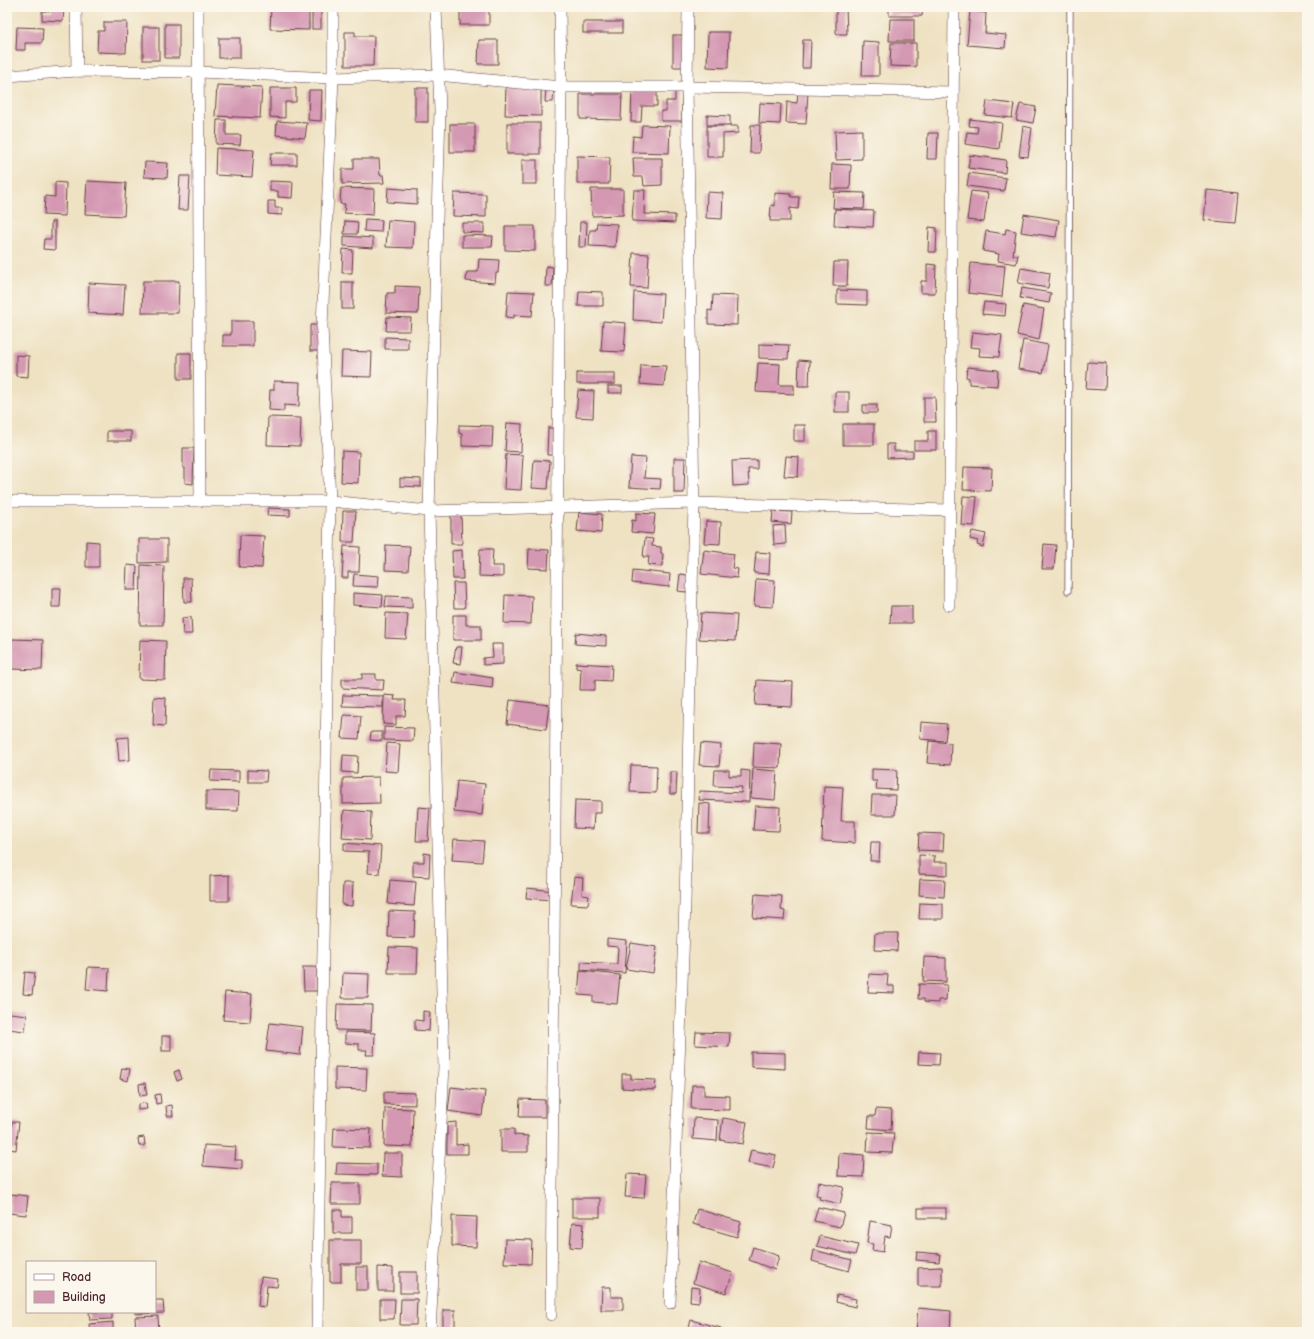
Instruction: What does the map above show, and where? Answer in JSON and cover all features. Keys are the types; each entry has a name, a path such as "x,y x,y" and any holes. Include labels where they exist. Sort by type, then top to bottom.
{"street":[{"path":"76,7 77,71"},
{"path":"198,7 200,501"},
{"path":"316,1332 330,501 322,326 333,78 333,7"},
{"path":"430,1332 444,1066 429,511 440,111 437,75 436,7"},
{"path":"551,1315 561,87 560,7"},
{"path":"670,1303 685,903 694,503 687,87 688,7"},
{"path":"949,605 954,7"},
{"path":"7,76 77,71 198,72 333,78 437,75 561,87 687,87 953,92"},
{"path":"7,501 330,501 429,511 694,503 950,510"}],"lane":[{"path":"1068,591 1070,7"}],"building":[{"path":"52,7 64,7 63,21 42,20 42,11 52,11"},
{"path":"271,7 309,7 309,30 270,29"},
{"path":"312,7 321,7 321,29 312,29"},
{"path":"460,7 489,7 489,25 460,25"},
{"path":"836,7 846,7 847,34 836,34"},
{"path":"889,7 923,7 922,16 889,16"},
{"path":"970,11 986,13 985,33 1006,35 1005,48 967,45"},
{"path":"890,19 914,19 914,41 889,41"},
{"path":"104,22 127,22 126,53 97,52 98,31 104,31"},
{"path":"583,22 622,22 622,33 583,33"},
{"path":"165,24 179,24 179,58 165,58"},
{"path":"17,27 43,28 42,43 25,43 25,50 16,50"},
{"path":"143,27 159,27 159,60 143,60"},
{"path":"345,32 355,32 355,36 374,36 373,66 345,66"},
{"path":"708,32 729,32 728,68 707,67"},
{"path":"673,35 683,35 683,67 673,67"},
{"path":"219,38 240,38 240,58 219,58"},
{"path":"479,40 498,40 498,64 478,64"},
{"path":"803,40 811,40 810,68 802,68"},
{"path":"863,41 879,42 879,76 862,76"},
{"path":"891,43 916,43 916,67 890,66"},
{"path":"217,85 262,87 260,118 215,116"},
{"path":"506,87 541,87 541,116 505,115"},
{"path":"270,88 296,88 296,102 285,102 285,118 270,117"},
{"path":"415,88 428,88 428,122 415,122"},
{"path":"546,88 554,88 553,102 545,102"},
{"path":"632,89 657,90 657,106 642,106 641,122 631,122"},
{"path":"675,89 682,89 682,121 661,121 661,111 666,111 666,101 675,101"},
{"path":"309,90 322,90 321,121 308,120"},
{"path":"798,92 808,92 806,124 786,123 787,102 797,103"},
{"path":"580,94 622,94 621,120 580,119"},
{"path":"987,101 1014,104 1012,118 985,115"},
{"path":"760,103 781,104 780,124 759,123"},
{"path":"1020,104 1036,107 1033,123 1016,120"},
{"path":"707,115 730,116 730,125 707,125"},
{"path":"970,119 1002,123 999,149 965,144 967,132 977,133 978,127 969,126"},
{"path":"217,120 226,120 226,135 241,135 240,145 216,144"},
{"path":"277,121 307,123 305,138 276,135"},
{"path":"507,123 540,123 540,154 507,154"},
{"path":"450,124 475,124 475,152 450,152"},
{"path":"642,125 670,126 669,153 632,152 633,136 641,137"},
{"path":"751,125 760,125 759,153 750,153"},
{"path":"707,126 738,126 738,133 723,134 723,157 707,157"},
{"path":"1023,126 1032,128 1028,157 1019,156"},
{"path":"862,130 862,159 836,160 835,131"},
{"path":"928,133 938,133 937,159 927,159"},
{"path":"216,148 254,150 252,177 215,175"},
{"path":"271,153 297,153 297,165 270,165"},
{"path":"970,155 1006,160 1005,173 968,168"},
{"path":"577,156 610,157 609,184 577,184"},
{"path":"633,158 662,158 662,185 644,186 643,177 634,177"},
{"path":"354,159 379,159 380,175 383,175 384,183 342,184 342,169 354,169"},
{"path":"522,160 537,160 537,184 522,184"},
{"path":"145,162 168,163 167,178 144,177"},
{"path":"832,164 851,165 850,189 831,189"},
{"path":"969,173 1006,178 1004,191 967,186"},
{"path":"180,176 190,176 188,210 178,210"},
{"path":"87,181 126,183 124,216 85,214"},
{"path":"270,181 293,182 292,198 278,197 278,191 270,191"},
{"path":"55,182 66,183 65,216 44,215 45,196 55,197"},
{"path":"341,188 374,189 373,215 344,213 345,204 340,204"},
{"path":"388,188 417,190 417,204 387,202"},
{"path":"591,189 623,189 623,215 592,216"},
{"path":"634,190 645,190 644,214 675,215 675,223 632,221"},
{"path":"1207,190 1238,193 1235,223 1204,220"},
{"path":"971,191 988,193 984,222 967,220"},
{"path":"707,192 723,193 722,219 706,218"},
{"path":"834,192 865,193 864,209 833,208"},
{"path":"454,193 486,194 486,217 453,216"},
{"path":"775,193 791,194 791,197 799,197 798,209 790,208 790,221 770,221 771,205 775,206"},
{"path":"268,201 275,201 275,208 282,208 282,215 268,214"},
{"path":"835,209 874,211 873,227 834,225"},
{"path":"1024,214 1059,220 1056,237 1021,232"},
{"path":"365,219 382,220 381,232 364,231"},
{"path":"388,220 414,222 413,248 386,247"},
{"path":"345,221 358,222 357,234 344,234"},
{"path":"51,222 55,222 55,250 43,249 44,239 51,239"},
{"path":"580,222 587,222 586,247 579,247"},
{"path":"462,223 484,223 484,233 462,232"},
{"path":"597,223 617,224 615,247 589,246 590,230 596,230"},
{"path":"505,226 535,226 535,251 505,250"},
{"path":"929,227 937,228 936,252 928,252"},
{"path":"1006,229 1016,231 1013,255 1018,255 1016,264 998,261 999,254 983,251 986,231 1005,234"},
{"path":"462,235 493,236 492,247 462,247"},
{"path":"344,236 373,238 373,248 344,246"},
{"path":"343,249 353,250 352,273 342,273"},
{"path":"633,253 649,254 647,288 631,287"},
{"path":"479,259 499,260 498,273 496,273 495,283 466,281 467,272 478,272"},
{"path":"834,262 848,262 847,286 833,286"},
{"path":"971,263 1005,266 1002,297 968,293"},
{"path":"927,264 936,265 935,293 921,293 921,281 927,281"},
{"path":"546,266 553,267 552,286 545,286"},
{"path":"1021,268 1050,273 1048,288 1018,283"},
{"path":"143,281 179,281 178,313 142,313"},
{"path":"342,282 353,282 353,309 342,309"},
{"path":"89,283 125,285 123,315 88,313"},
{"path":"395,286 419,287 418,314 386,313 387,293 395,293"},
{"path":"1022,288 1051,293 1049,303 1020,298"},
{"path":"837,290 867,291 867,305 837,304"},
{"path":"508,291 534,292 532,316 514,315 514,318 506,317"},
{"path":"579,291 603,292 603,306 578,306"},
{"path":"634,292 663,294 661,322 633,320"},
{"path":"713,295 738,296 737,325 708,324 708,310 712,311"},
{"path":"984,302 1006,304 1005,316 982,314"},
{"path":"1023,305 1044,309 1039,340 1017,335"},
{"path":"387,317 411,318 410,331 386,331"},
{"path":"231,321 253,321 253,346 223,346 223,335 231,335"},
{"path":"603,321 626,323 624,352 601,351"},
{"path":"310,325 318,325 319,351 310,351"},
{"path":"972,332 1002,335 999,357 979,356 980,348 970,347"},
{"path":"385,337 408,338 408,349 385,349"},
{"path":"1023,340 1048,345 1043,373 1018,369"},
{"path":"759,344 789,345 788,359 759,358"},
{"path":"342,351 372,352 371,377 341,376"},
{"path":"178,353 191,353 191,379 178,379"},
{"path":"16,355 29,356 28,377 16,376"},
{"path":"799,360 810,361 809,386 798,386"},
{"path":"1088,362 1106,363 1105,390 1086,389"},
{"path":"758,363 780,364 779,385 794,385 794,394 756,392"},
{"path":"641,365 666,366 664,386 640,384"},
{"path":"967,367 998,370 997,386 969,384 969,378 966,377"},
{"path":"577,373 615,373 615,384 577,384"},
{"path":"274,381 300,382 299,406 284,405 284,411 269,410 270,390 274,390"},
{"path":"608,386 622,386 622,393 608,393"},
{"path":"578,390 594,391 593,418 576,417"},
{"path":"835,392 849,392 849,412 835,412"},
{"path":"7,396 10,396 10,412 7,412"},
{"path":"924,397 935,397 936,422 924,422"},
{"path":"863,405 877,405 877,413 863,413"},
{"path":"268,417 301,418 300,446 267,445"},
{"path":"507,423 522,424 521,452 505,451"},
{"path":"843,424 874,424 874,445 843,445"},
{"path":"459,425 493,426 492,447 462,446 462,434 459,433"},
{"path":"794,425 805,425 805,441 794,441"},
{"path":"548,428 556,428 554,455 547,455"},
{"path":"107,431 131,431 131,441 107,441"},
{"path":"928,431 936,431 936,450 914,450 914,441 928,441"},
{"path":"887,444 894,444 894,451 913,451 913,457 887,458"},
{"path":"183,448 194,448 193,484 185,483"},
{"path":"342,451 359,452 358,483 341,482"},
{"path":"506,454 523,455 521,490 504,489"},
{"path":"786,456 799,457 798,477 784,476"},
{"path":"631,457 646,458 644,478 661,479 660,489 629,487"},
{"path":"674,458 685,458 684,493 674,493"},
{"path":"534,460 550,461 548,489 532,488"},
{"path":"757,460 757,469 748,469 749,485 733,486 732,461"},
{"path":"964,467 992,468 991,491 963,490"},
{"path":"400,478 421,479 421,487 400,486"},
{"path":"963,496 977,497 974,526 961,525"},
{"path":"268,508 290,509 290,516 267,515"},
{"path":"343,511 356,511 354,542 342,542"},
{"path":"773,511 792,512 791,524 772,522"},
{"path":"579,512 602,514 601,533 577,531"},
{"path":"636,513 655,514 653,534 631,532 632,520 636,521"},
{"path":"451,515 461,515 462,544 451,544"},
{"path":"706,521 721,522 720,544 704,543"},
{"path":"785,525 786,544 774,545 773,526"},
{"path":"972,531 986,534 983,547 977,545 978,541 970,539"},
{"path":"240,535 264,536 262,568 239,567"},
{"path":"645,538 653,539 652,546 661,547 661,553 663,554 662,566 648,565 649,557 643,557"},
{"path":"139,539 167,539 167,562 139,563"},
{"path":"86,541 99,542 99,567 86,567"},
{"path":"1044,544 1056,545 1054,569 1042,569"},
{"path":"386,545 410,546 408,571 385,570"},
{"path":"344,546 360,547 359,572 348,572 348,578 342,578"},
{"path":"480,549 493,549 492,566 503,566 503,577 479,576"},
{"path":"529,549 549,550 548,569 528,568"},
{"path":"462,550 463,579 453,579 452,551"},
{"path":"704,550 734,554 732,568 738,569 737,578 701,574"},
{"path":"756,552 770,553 769,574 754,573"},
{"path":"127,565 137,566 136,590 126,590"},
{"path":"141,565 164,566 163,625 140,625"},
{"path":"633,570 670,574 669,587 632,583"},
{"path":"354,574 379,576 378,587 353,586"},
{"path":"680,574 688,575 686,592 678,591"},
{"path":"183,578 191,578 192,602 184,602"},
{"path":"756,579 775,580 773,607 754,606"},
{"path":"453,583 464,583 465,608 454,608"},
{"path":"52,588 61,588 60,607 52,607"},
{"path":"353,593 383,595 382,607 353,605"},
{"path":"505,595 532,596 531,624 504,623"},
{"path":"386,596 412,597 412,608 385,607"},
{"path":"891,606 912,606 912,623 890,623"},
{"path":"386,613 408,614 406,639 385,638"},
{"path":"701,613 737,615 735,641 699,639"},
{"path":"453,615 466,615 466,625 481,625 481,640 453,640"},
{"path":"191,617 192,634 183,634 182,618"},
{"path":"576,633 606,636 606,646 575,644"},
{"path":"12,639 43,640 42,670 11,669"},
{"path":"140,640 166,641 165,680 139,679"},
{"path":"492,644 503,644 503,664 483,665 483,658 493,657"},
{"path":"456,647 462,647 460,664 453,663"},
{"path":"576,663 612,665 611,681 595,680 595,690 580,690 581,669 576,668"},
{"path":"455,672 493,678 492,688 453,683"},
{"path":"362,674 376,674 376,680 384,680 383,690 342,688 342,679 362,679"},
{"path":"757,680 793,682 792,707 755,705"},
{"path":"343,695 383,696 383,707 342,706"},
{"path":"384,695 395,696 394,700 406,700 405,716 396,716 396,725 383,724"},
{"path":"154,697 166,698 165,726 153,725"},
{"path":"510,700 549,705 546,729 507,724"},
{"path":"344,715 361,716 359,739 342,738"},
{"path":"921,722 947,724 945,741 920,739"},
{"path":"384,727 414,728 413,741 384,740"},
{"path":"371,732 382,732 382,741 370,740"},
{"path":"129,737 130,760 119,761 117,738"},
{"path":"929,741 951,743 950,765 927,763"},
{"path":"754,742 781,744 780,768 753,767"},
{"path":"387,743 400,744 398,772 385,771"},
{"path":"701,743 721,745 719,766 699,765"},
{"path":"343,755 358,756 357,773 342,772"},
{"path":"631,765 657,766 656,793 630,792"},
{"path":"753,769 777,771 775,800 751,798"},
{"path":"872,769 897,770 896,790 876,789 877,781 872,781"},
{"path":"211,770 239,771 239,782 210,781"},
{"path":"248,770 267,771 266,782 248,782"},
{"path":"715,770 729,770 729,776 741,776 741,770 750,771 749,802 699,800 700,791 741,793 742,787 714,786"},
{"path":"670,772 677,772 676,794 670,794"},
{"path":"379,777 380,803 343,804 343,778"},
{"path":"457,781 485,784 482,815 454,812"},
{"path":"824,786 843,787 841,821 855,821 855,843 822,841"},
{"path":"206,791 239,792 238,811 206,810"},
{"path":"872,795 896,795 895,815 871,815"},
{"path":"575,800 601,801 601,813 594,813 593,829 574,828"},
{"path":"699,803 710,804 709,833 698,833"},
{"path":"755,806 780,807 779,831 753,830"},
{"path":"418,807 430,808 428,841 416,841"},
{"path":"344,810 371,812 370,840 342,838"},
{"path":"919,833 944,834 943,851 918,850"},
{"path":"454,839 484,841 482,862 452,860"},
{"path":"871,842 880,842 879,861 870,861"},
{"path":"344,843 381,846 379,874 368,873 369,852 344,851"},
{"path":"424,853 430,854 429,877 413,876 413,862 424,862"},
{"path":"919,855 935,856 934,862 948,862 948,875 919,874"},
{"path":"229,875 229,901 210,901 210,876"},
{"path":"574,877 583,878 582,895 589,896 588,905 571,904"},
{"path":"920,879 945,880 944,897 919,895"},
{"path":"390,880 416,882 414,906 388,904"},
{"path":"343,883 353,883 352,906 342,905"},
{"path":"527,888 554,891 553,900 526,898"},
{"path":"755,894 782,896 781,910 785,911 784,920 753,918"},
{"path":"920,903 943,904 943,919 919,919"},
{"path":"389,911 415,912 414,938 388,937"},
{"path":"875,933 898,933 897,951 874,950"},
{"path":"607,939 627,941 625,973 581,970 581,962 617,964 618,947 607,946"},
{"path":"631,943 657,947 653,973 626,969"},
{"path":"389,947 418,948 417,973 388,973"},
{"path":"924,957 946,958 946,982 923,981"},
{"path":"88,967 109,968 108,991 86,989"},
{"path":"303,967 317,967 317,991 304,991"},
{"path":"580,971 620,975 617,1004 593,1002 593,996 578,995"},
{"path":"25,972 35,973 32,995 23,994"},
{"path":"343,973 369,974 368,998 342,998"},
{"path":"869,974 888,975 887,986 894,986 894,993 868,992"},
{"path":"919,984 947,985 946,1000 938,1000 938,1003 924,1002 924,999 918,999"},
{"path":"225,992 252,994 250,1022 223,1020"},
{"path":"337,1004 372,1005 371,1031 336,1030"},
{"path":"423,1011 430,1012 429,1031 415,1030 415,1020 423,1021"},
{"path":"10,1013 27,1015 25,1031 8,1029"},
{"path":"270,1023 303,1027 300,1055 266,1051"},
{"path":"345,1032 375,1033 374,1055 366,1055 367,1050 359,1050 359,1044 345,1043"},
{"path":"696,1032 730,1033 729,1047 695,1045"},
{"path":"162,1036 171,1036 171,1051 162,1051"},
{"path":"751,1052 785,1053 785,1069 751,1067"},
{"path":"919,1052 940,1053 939,1065 918,1064"},
{"path":"335,1067 367,1068 366,1090 335,1089"},
{"path":"122,1068 130,1069 128,1081 120,1079"},
{"path":"179,1070 182,1079 177,1081 174,1072"},
{"path":"622,1074 631,1074 631,1079 656,1080 655,1090 622,1088"},
{"path":"145,1083 147,1095 140,1096 139,1084"},
{"path":"692,1085 704,1085 704,1095 730,1096 730,1110 691,1109"},
{"path":"451,1087 485,1091 482,1116 448,1111"},
{"path":"384,1092 415,1093 415,1105 384,1104"},
{"path":"160,1094 161,1103 156,1104 155,1095"},
{"path":"520,1099 545,1100 545,1117 519,1117"},
{"path":"146,1103 147,1109 138,1110 138,1104"},
{"path":"172,1105 173,1116 167,1116 166,1106"},
{"path":"385,1108 413,1109 412,1147 384,1146"},
{"path":"876,1109 892,1110 891,1130 868,1128 869,1116 875,1116"},
{"path":"694,1118 718,1120 717,1141 693,1139"},
{"path":"723,1118 747,1122 743,1144 720,1140"},
{"path":"12,1122 19,1122 16,1150 9,1149"},
{"path":"456,1122 456,1145 468,1144 468,1154 447,1154 447,1123"},
{"path":"334,1128 371,1129 370,1148 333,1147"},
{"path":"501,1129 514,1129 514,1135 528,1136 528,1152 501,1152"},
{"path":"868,1132 894,1133 892,1153 867,1152"},
{"path":"144,1137 145,1145 139,1146 138,1138"},
{"path":"204,1145 236,1147 235,1160 242,1160 242,1169 203,1166"},
{"path":"751,1150 776,1155 773,1168 748,1163"},
{"path":"383,1153 402,1153 402,1177 382,1176"},
{"path":"839,1153 864,1155 863,1177 838,1176"},
{"path":"337,1163 377,1164 377,1175 336,1174"},
{"path":"627,1174 646,1175 644,1198 625,1197"},
{"path":"819,1182 844,1187 840,1204 819,1199 820,1196 816,1195"},
{"path":"332,1183 360,1183 360,1204 331,1204"},
{"path":"11,1194 28,1196 26,1215 9,1213"},
{"path":"572,1198 600,1198 600,1217 572,1217"},
{"path":"818,1207 844,1213 840,1227 814,1221"},
{"path":"918,1208 946,1208 946,1218 918,1218"},
{"path":"697,1209 741,1222 737,1237 693,1224"},
{"path":"333,1210 342,1210 342,1217 352,1217 352,1233 333,1233"},
{"path":"452,1216 477,1217 476,1247 452,1246"},
{"path":"870,1221 892,1225 890,1237 885,1236 883,1252 872,1250 873,1244 867,1243"},
{"path":"572,1223 584,1224 582,1248 570,1247"},
{"path":"820,1236 858,1245 855,1255 817,1246"},
{"path":"505,1239 532,1240 531,1264 504,1263"},
{"path":"330,1240 361,1240 361,1264 341,1264 341,1282 330,1282"},
{"path":"753,1247 779,1256 775,1270 749,1260"},
{"path":"814,1250 852,1260 849,1271 812,1261"},
{"path":"917,1252 940,1254 939,1262 916,1260"},
{"path":"699,1262 733,1273 726,1293 693,1283"},
{"path":"356,1267 368,1267 368,1290 356,1290"},
{"path":"378,1267 393,1268 393,1291 378,1291"},
{"path":"942,1267 942,1286 918,1286 918,1268"},
{"path":"400,1272 417,1272 417,1293 400,1293"},
{"path":"261,1277 278,1279 277,1287 267,1286 265,1307 258,1306"},
{"path":"602,1287 611,1287 611,1297 623,1297 623,1310 601,1310"},
{"path":"691,1287 700,1288 699,1302 690,1301"},
{"path":"837,1295 856,1299 855,1307 836,1302"},
{"path":"380,1299 395,1299 394,1319 380,1319"},
{"path":"401,1299 417,1299 416,1325 400,1325"},
{"path":"156,1300 163,1300 164,1313 135,1314 156,1313"},
{"path":"918,1308 951,1311 950,1332 916,1332"},
{"path":"443,1310 455,1310 455,1332 443,1332"},
{"path":"89,1313 112,1313 112,1319 90,1320"},
{"path":"158,1316 159,1331 136,1332 135,1317"},
{"path":"691,1320 721,1328 720,1332 688,1332"},
{"path":"113,1322 113,1331 90,1332 89,1324"}]}
